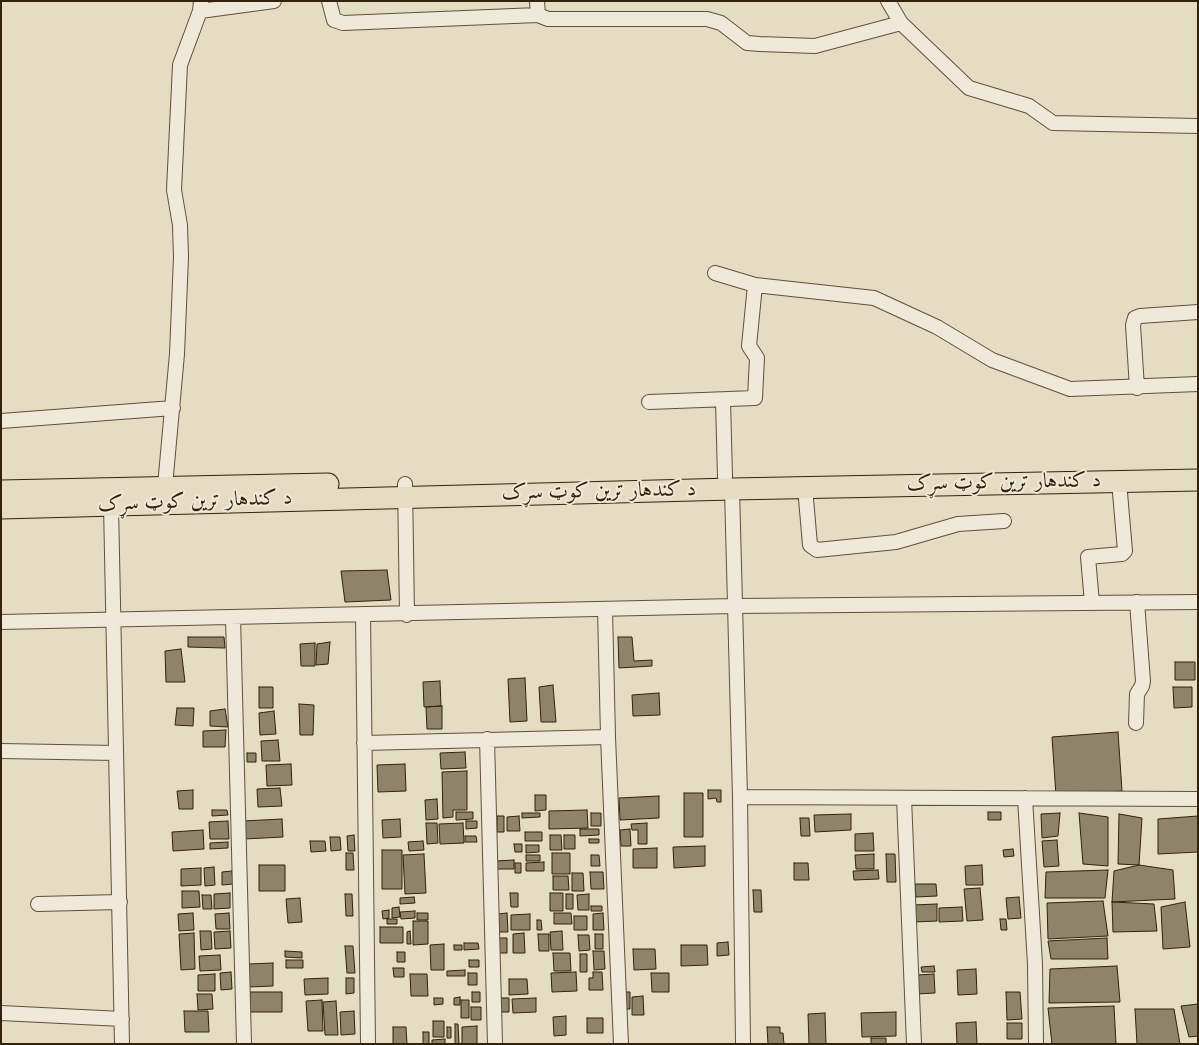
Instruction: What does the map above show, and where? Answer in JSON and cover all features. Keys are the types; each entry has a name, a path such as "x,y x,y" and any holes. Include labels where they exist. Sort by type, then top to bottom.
{"main road":[{"name":"د کندهار ترين کوټ سړک","path":"1,508 111,505 405,490 728,483 1198,469"},
{"name":"د کندهار ترين کوټ سړک","path":"728,483 805,487 1198,480"},
{"name":"د کندهار ترين کوټ سړک","path":"1,491 165,486 405,490"}],"street":[{"path":"165,486 173,408 181,257 180,225 174,190 180,65 200,6 274,1"},
{"path":"330,1 334,20 343,23 537,8 548,19 707,19 721,23 747,42 815,46 900,23"},
{"path":"888,1 900,23 969,88 1029,106 1053,123 1198,126"},
{"path":"715,273 755,285 874,298 937,327 992,360 1070,389 1137,388 1198,384"},
{"path":"649,402 755,398 757,358 749,346 755,285"},
{"path":"1137,388 1133,325 1135,318 1140,316 1198,312"},
{"path":"723,400 734,606 740,797 743,1044"},
{"path":"1,421 173,408"},
{"path":"1092,603 1088,558 1122,554 1125,551 1119,481"},
{"path":"805,487 810,545 817,550 896,542 958,524 1004,521"},
{"path":"405,490 407,614"},
{"path":"111,505 122,1044"},
{"path":"1136,723 1137,694 1143,680 1137,602"},
{"path":"1,622 734,606 1198,602"},
{"path":"605,609 608,737 621,1044"},
{"path":"362,614 368,1044"},
{"path":"233,617 244,1044"},
{"path":"364,743 608,737"},
{"path":"487,739 495,1044"},
{"path":"1,751 116,752"},
{"path":"740,797 1198,799"},
{"path":"904,798 914,1044"},
{"path":"1025,798 1035,964 1036,1044"},
{"path":"38,904 120,902"},
{"path":"1,1013 122,1019"}],"building":[{"path":"387,570 391,600 345,602 341,571"},
{"path":"188,637 224,637 225,648 188,647"},
{"path":"618,637 632,637 634,661 652,660 652,666 619,668"},
{"path":"330,642 328,664 316,665 317,644"},
{"path":"315,643 315,666 301,666 300,644"},
{"path":"181,649 185,682 166,682 165,651"},
{"path":"1175,662 1195,662 1195,680 1175,680"},
{"path":"525,678 527,721 510,722 508,679"},
{"path":"440,681 441,706 424,707 423,682"},
{"path":"553,685 556,722 541,722 539,687"},
{"path":"259,687 273,687 273,708 259,708"},
{"path":"1173,687 1192,687 1192,707 1174,708"},
{"path":"659,693 660,715 633,716 632,695"},
{"path":"299,704 314,705 313,735 300,735"},
{"path":"442,706 442,729 427,729 426,707"},
{"path":"177,708 194,708 193,726 175,725"},
{"path":"225,709 228,727 210,726 210,711"},
{"path":"274,711 276,734 260,735 259,713"},
{"path":"226,730 225,747 203,747 203,731"},
{"path":"1118,732 1122,791 1056,796 1052,737"},
{"path":"278,740 280,761 262,761 261,741"},
{"path":"465,752 466,768 441,769 440,753"},
{"path":"247,753 256,753 256,762 247,762"},
{"path":"291,764 292,785 267,786 266,765"},
{"path":"405,764 406,791 378,792 377,765"},
{"path":"467,771 467,810 453,810 453,817 443,818 442,772"},
{"path":"280,788 282,806 258,807 257,789"},
{"path":"193,790 193,809 179,809 177,791"},
{"path":"708,790 721,790 721,802 717,802 716,798 708,799"},
{"path":"684,793 703,793 703,837 684,837"},
{"path":"535,795 546,795 546,810 535,811"},
{"path":"659,796 659,818 620,820 619,798"},
{"path":"437,799 438,819 426,820 425,800"},
{"path":"212,810 227,810 228,815 212,816"},
{"path":"587,810 588,828 549,829 549,811"},
{"path":"456,812 473,812 473,819 456,820"},
{"path":"988,812 1001,812 1001,820 988,820"},
{"path":"522,813 540,813 540,817 522,818"},
{"path":"591,813 601,813 601,826 591,826"},
{"path":"1060,813 1058,836 1042,838 1041,814"},
{"path":"1079,813 1108,817 1108,866 1083,864"},
{"path":"851,814 851,830 815,832 814,815"},
{"path":"1119,814 1142,818 1139,865 1118,864"},
{"path":"497,816 504,816 504,832 497,832"},
{"path":"519,816 520,831 507,831 507,817"},
{"path":"1198,816 1198,852 1158,854 1158,819"},
{"path":"800,818 809,818 810,836 801,836"},
{"path":"282,819 283,837 244,839 243,821"},
{"path":"400,819 401,837 383,838 382,820"},
{"path":"228,821 229,839 210,839 209,822"},
{"path":"466,821 477,821 477,828 466,829"},
{"path":"426,823 437,823 438,843 427,844"},
{"path":"463,823 464,843 440,844 439,824"},
{"path":"647,823 647,844 638,844 638,830 632,830 631,824"},
{"path":"580,829 599,829 599,835 580,836"},
{"path":"630,829 631,846 621,846 620,830"},
{"path":"203,830 204,849 173,851 172,832"},
{"path":"525,832 542,832 542,841 525,841"},
{"path":"873,833 874,851 855,851 855,834"},
{"path":"354,835 355,851 348,851 347,836"},
{"path":"550,835 561,835 562,850 550,850"},
{"path":"564,835 575,835 575,849 564,849"},
{"path":"465,836 476,836 477,842 465,842"},
{"path":"330,837 340,837 341,850 331,851"},
{"path":"589,839 599,839 599,843 589,843"},
{"path":"1057,840 1059,866 1044,867 1042,841"},
{"path":"310,841 325,841 326,851 311,852"},
{"path":"423,841 424,850 409,851 408,842"},
{"path":"228,842 228,848 210,849 210,843"},
{"path":"514,844 522,844 522,852 515,852"},
{"path":"526,845 539,845 539,852 526,853"},
{"path":"705,846 705,866 674,868 673,847"},
{"path":"657,848 657,868 633,868 633,849"},
{"path":"1013,849 1014,856 1004,857 1003,850"},
{"path":"382,850 402,850 402,889 382,889"},
{"path":"346,853 353,853 354,870 346,870"},
{"path":"552,853 570,853 570,874 552,874"},
{"path":"424,854 426,893 405,894 403,855"},
{"path":"874,854 874,869 856,869 855,855"},
{"path":"886,854 895,854 896,882 887,882"},
{"path":"526,855 540,855 540,861 526,861"},
{"path":"591,855 599,855 600,866 591,866"},
{"path":"514,860 514,869 496,869 496,861"},
{"path":"544,862 544,871 526,871 526,863"},
{"path":"515,863 521,863 521,873 515,873"},
{"path":"794,863 808,863 809,880 794,880"},
{"path":"259,865 285,865 285,891 259,891"},
{"path":"982,865 983,885 966,885 965,866"},
{"path":"1139,865 1173,870 1175,899 1112,902 1114,871"},
{"path":"214,867 215,885 205,886 204,868"},
{"path":"201,868 201,885 181,886 181,869"},
{"path":"878,870 879,879 854,880 853,871"},
{"path":"1108,870 1105,898 1045,898 1046,872"},
{"path":"232,871 233,884 222,885 222,872"},
{"path":"590,872 603,872 604,889 591,889"},
{"path":"572,873 583,873 584,891 572,891"},
{"path":"553,876 568,876 569,890 553,890"},
{"path":"915,884 936,884 937,896 916,897"},
{"path":"980,888 983,920 967,921 964,889"},
{"path":"753,890 761,890 762,912 754,912"},
{"path":"182,891 199,891 200,907 182,908"},
{"path":"230,893 230,908 214,909 214,894"},
{"path":"510,893 518,893 518,907 511,907"},
{"path":"550,893 563,893 563,911 550,911"},
{"path":"345,894 352,894 353,916 346,916"},
{"path":"566,894 573,894 573,909 566,909"},
{"path":"589,894 589,910 578,910 577,895"},
{"path":"202,895 211,895 212,909 203,909"},
{"path":"414,897 415,903 400,904 400,898"},
{"path":"1019,897 1021,918 1008,919 1006,898"},
{"path":"300,898 302,922 288,923 286,899"},
{"path":"1103,901 1108,936 1048,939 1047,903"},
{"path":"1112,902 1154,904 1157,931 1113,932"},
{"path":"1185,902 1190,947 1163,949 1161,907"},
{"path":"937,904 937,921 914,922 913,905"},
{"path":"591,906 602,906 602,911 591,911"},
{"path":"399,907 400,917 392,918 392,908"},
{"path":"962,907 963,921 939,922 939,908"},
{"path":"389,910 389,918 383,919 382,911"},
{"path":"415,911 415,918 401,919 400,912"},
{"path":"193,913 194,930 179,931 178,914"},
{"path":"229,913 230,929 216,929 215,914"},
{"path":"417,913 428,913 428,920 417,920"},
{"path":"507,913 508,932 498,932 498,914"},
{"path":"554,913 571,913 572,924 554,924"},
{"path":"603,913 604,930 593,930 593,914"},
{"path":"530,914 530,930 511,930 511,915"},
{"path":"574,916 587,916 587,930 574,930"},
{"path":"387,919 397,919 397,924 387,924"},
{"path":"1000,919 1006,919 1007,930 1001,930"},
{"path":"537,920 541,920 542,930 537,930"},
{"path":"413,921 428,921 428,944 413,945"},
{"path":"380,927 403,927 403,943 380,943"},
{"path":"200,931 211,931 212,949 201,950"},
{"path":"230,931 231,948 215,949 214,932"},
{"path":"410,931 411,944 407,944 407,932"},
{"path":"562,931 563,950 551,950 550,932"},
{"path":"194,933 195,969 181,970 179,934"},
{"path":"524,933 525,953 513,953 513,934"},
{"path":"538,934 549,934 549,951 539,951"},
{"path":"595,934 603,934 603,949 595,949"},
{"path":"578,935 589,935 590,950 579,951"},
{"path":"498,938 507,938 507,953 499,953"},
{"path":"1107,938 1108,959 1051,959 1048,941"},
{"path":"728,942 729,955 717,956 717,943"},
{"path":"464,943 478,943 479,949 464,950"},
{"path":"444,944 444,970 431,970 430,945"},
{"path":"454,945 462,945 462,950 454,950"},
{"path":"681,945 707,945 708,965 681,966"},
{"path":"345,946 353,946 355,973 347,973"},
{"path":"633,949 655,949 656,969 634,970"},
{"path":"285,951 302,952 302,958 285,957"},
{"path":"593,951 604,951 605,969 594,970"},
{"path":"397,952 405,952 405,962 397,962"},
{"path":"553,953 570,953 571,971 554,971"},
{"path":"580,954 587,954 587,972 580,972"},
{"path":"220,955 221,970 200,971 199,956"},
{"path":"286,960 303,960 303,968 286,968"},
{"path":"469,960 479,960 479,967 469,967"},
{"path":"273,963 273,986 249,987 249,964"},
{"path":"934,966 935,972 922,972 921,967"},
{"path":"1117,966 1120,1002 1049,1003 1050,969"},
{"path":"393,968 404,968 404,977 394,977"},
{"path":"976,969 977,994 958,995 957,970"},
{"path":"465,970 465,976 447,976 447,971"},
{"path":"231,972 232,989 221,990 220,973"},
{"path":"576,972 577,991 552,992 551,973"},
{"path":"593,972 602,972 603,990 589,990 589,978 593,978"},
{"path":"468,973 477,973 477,985 468,985"},
{"path":"651,973 669,973 669,992 652,992"},
{"path":"215,974 215,991 198,991 198,975"},
{"path":"410,974 427,974 428,996 411,996"},
{"path":"934,974 935,993 917,994 917,975"},
{"path":"328,978 328,994 305,995 304,979"},
{"path":"346,978 354,978 354,993 346,994"},
{"path":"509,979 527,979 528,994 509,995"},
{"path":"250,992 282,992 282,1012 249,1012"},
{"path":"472,992 480,992 480,1002 472,1002"},
{"path":"623,992 630,992 630,1009 624,1009"},
{"path":"1006,992 1020,992 1022,1019 1007,1020"},
{"path":"197,994 212,994 213,1009 198,1010"},
{"path":"643,996 644,1015 632,1015 632,997"},
{"path":"460,997 460,1005 454,1005 454,998"},
{"path":"434,998 443,998 443,1004 434,1005"},
{"path":"500,998 509,998 509,1012 500,1012"},
{"path":"536,998 536,1012 513,1013 512,999"},
{"path":"322,1000 323,1031 308,1031 306,1001"},
{"path":"461,1000 469,1000 469,1018 461,1018"},
{"path":"336,1001 338,1035 325,1035 323,1002"},
{"path":"1198,1004 1198,1036 1189,1037 1181,1006"},
{"path":"1114,1006 1116,1044 1052,1044 1048,1008"},
{"path":"471,1007 481,1007 481,1020 471,1020"},
{"path":"1135,1009 1174,1009 1180,1044 1137,1044"},
{"path":"184,1011 208,1011 209,1032 185,1032"},
{"path":"354,1011 355,1034 341,1035 340,1012"},
{"path":"896,1012 896,1036 862,1037 861,1013"},
{"path":"825,1013 826,1044 809,1044 808,1014"},
{"path":"566,1016 566,1035 554,1036 553,1017"},
{"path":"587,1018 603,1018 603,1033 587,1033"},
{"path":"433,1021 444,1021 444,1037 433,1037"},
{"path":"976,1022 977,1044 957,1044 956,1023"},
{"path":"1007,1023 1022,1023 1022,1039 1007,1039"},
{"path":"455,1024 458,1024 459,1044 455,1044"},
{"path":"477,1026 477,1044 462,1044 462,1027"},
{"path":"393,1027 406,1027 407,1044 393,1044"},
{"path":"447,1027 451,1027 451,1038 447,1038"},
{"path":"767,1027 780,1027 780,1033 783,1033 784,1044 768,1044"},
{"path":"423,1032 429,1032 429,1044 423,1044"},
{"path":"871,1038 886,1038 886,1044 871,1044"},
{"path":"445,1039 445,1044 432,1044 432,1040"}]}
